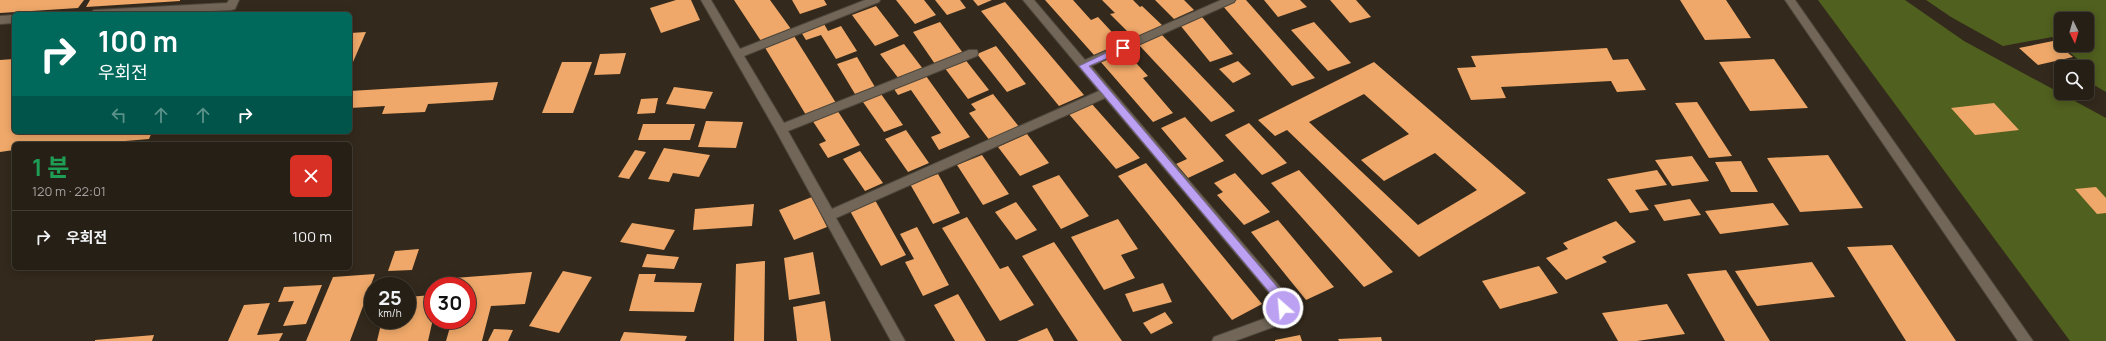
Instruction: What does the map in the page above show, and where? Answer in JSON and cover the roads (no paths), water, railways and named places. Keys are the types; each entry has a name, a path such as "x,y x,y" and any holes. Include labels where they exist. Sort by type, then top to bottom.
{"street":[{"path":"128,12 231,6 234,0"},
{"path":"706,0 830,216 898,341"},
{"path":"737,54 875,0"},
{"path":"1028,0 1105,93 1281,298 1283,308 1271,322 1219,341"},
{"path":"1083,66 1230,0"},
{"path":"1790,0 2026,341"},
{"path":"0,20 12,19"},
{"path":"780,129 973,54"},
{"path":"830,216 1105,93"}]}
